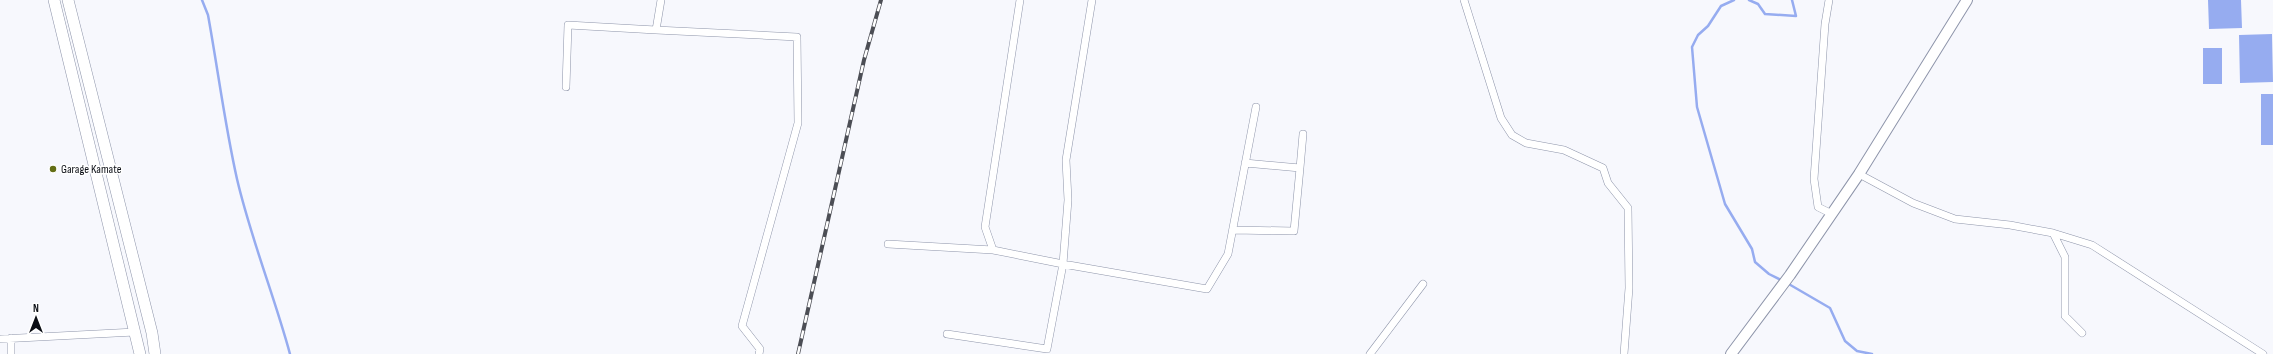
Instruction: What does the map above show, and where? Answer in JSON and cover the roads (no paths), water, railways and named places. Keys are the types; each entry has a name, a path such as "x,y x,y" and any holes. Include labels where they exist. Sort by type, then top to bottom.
{"main road":[{"path":"54,0 140,354"},
{"path":"68,0 146,311 155,354"}],"street":[{"path":"656,30 661,0"},
{"path":"993,250 985,227 1020,0"},
{"path":"947,334 1047,351 1063,264 1068,200 1066,160 1092,0"},
{"path":"1464,0 1501,118 1512,135 1526,143 1564,150 1603,168 1608,183 1628,208 1629,288 1624,354"},
{"path":"1829,0 1825,24 1814,178 1818,207 1832,214"},
{"path":"1732,354 1781,288 1859,174 1967,0"},
{"path":"566,87 568,26 797,37 798,124 742,326 760,349 759,354"},
{"path":"888,244 993,250 1063,264 1207,289 1228,254 1234,230 1256,107"},
{"path":"1234,230 1294,232 1303,134"},
{"path":"1245,164 1300,168"},
{"path":"1859,174 1913,203 1955,219 2010,225 2053,233 2092,245 2263,354"},
{"path":"2053,233 2065,257 2065,316 2082,333"},
{"path":"1370,354 1422,284"},
{"path":"0,339 135,332"},
{"path":"11,338 11,354"}],"water":[{"path":"2208,0 2241,0 2242,28 2209,29"},
{"path":"2272,34 2273,82 2240,83 2239,35"},
{"path":"2203,48 2222,48 2222,84 2203,84"},
{"path":"2261,94 2273,94 2273,145 2261,145"}],"waterway":[{"path":"202,0 208,15 237,179 249,223 290,354"},
{"path":"1734,0 1721,6 1708,26 1698,35 1692,47 1697,107 1725,204 1752,249 1755,262 1769,274 1783,281"},
{"path":"1749,0 1758,4 1765,14 1796,16 1792,0"},
{"path":"1787,283 1830,308 1845,341 1857,351 1872,354"}],"railway":[{"path":"798,354 864,60 881,0"}],"place":[{"name":"Garage Kamate","path":"53,169"}]}
